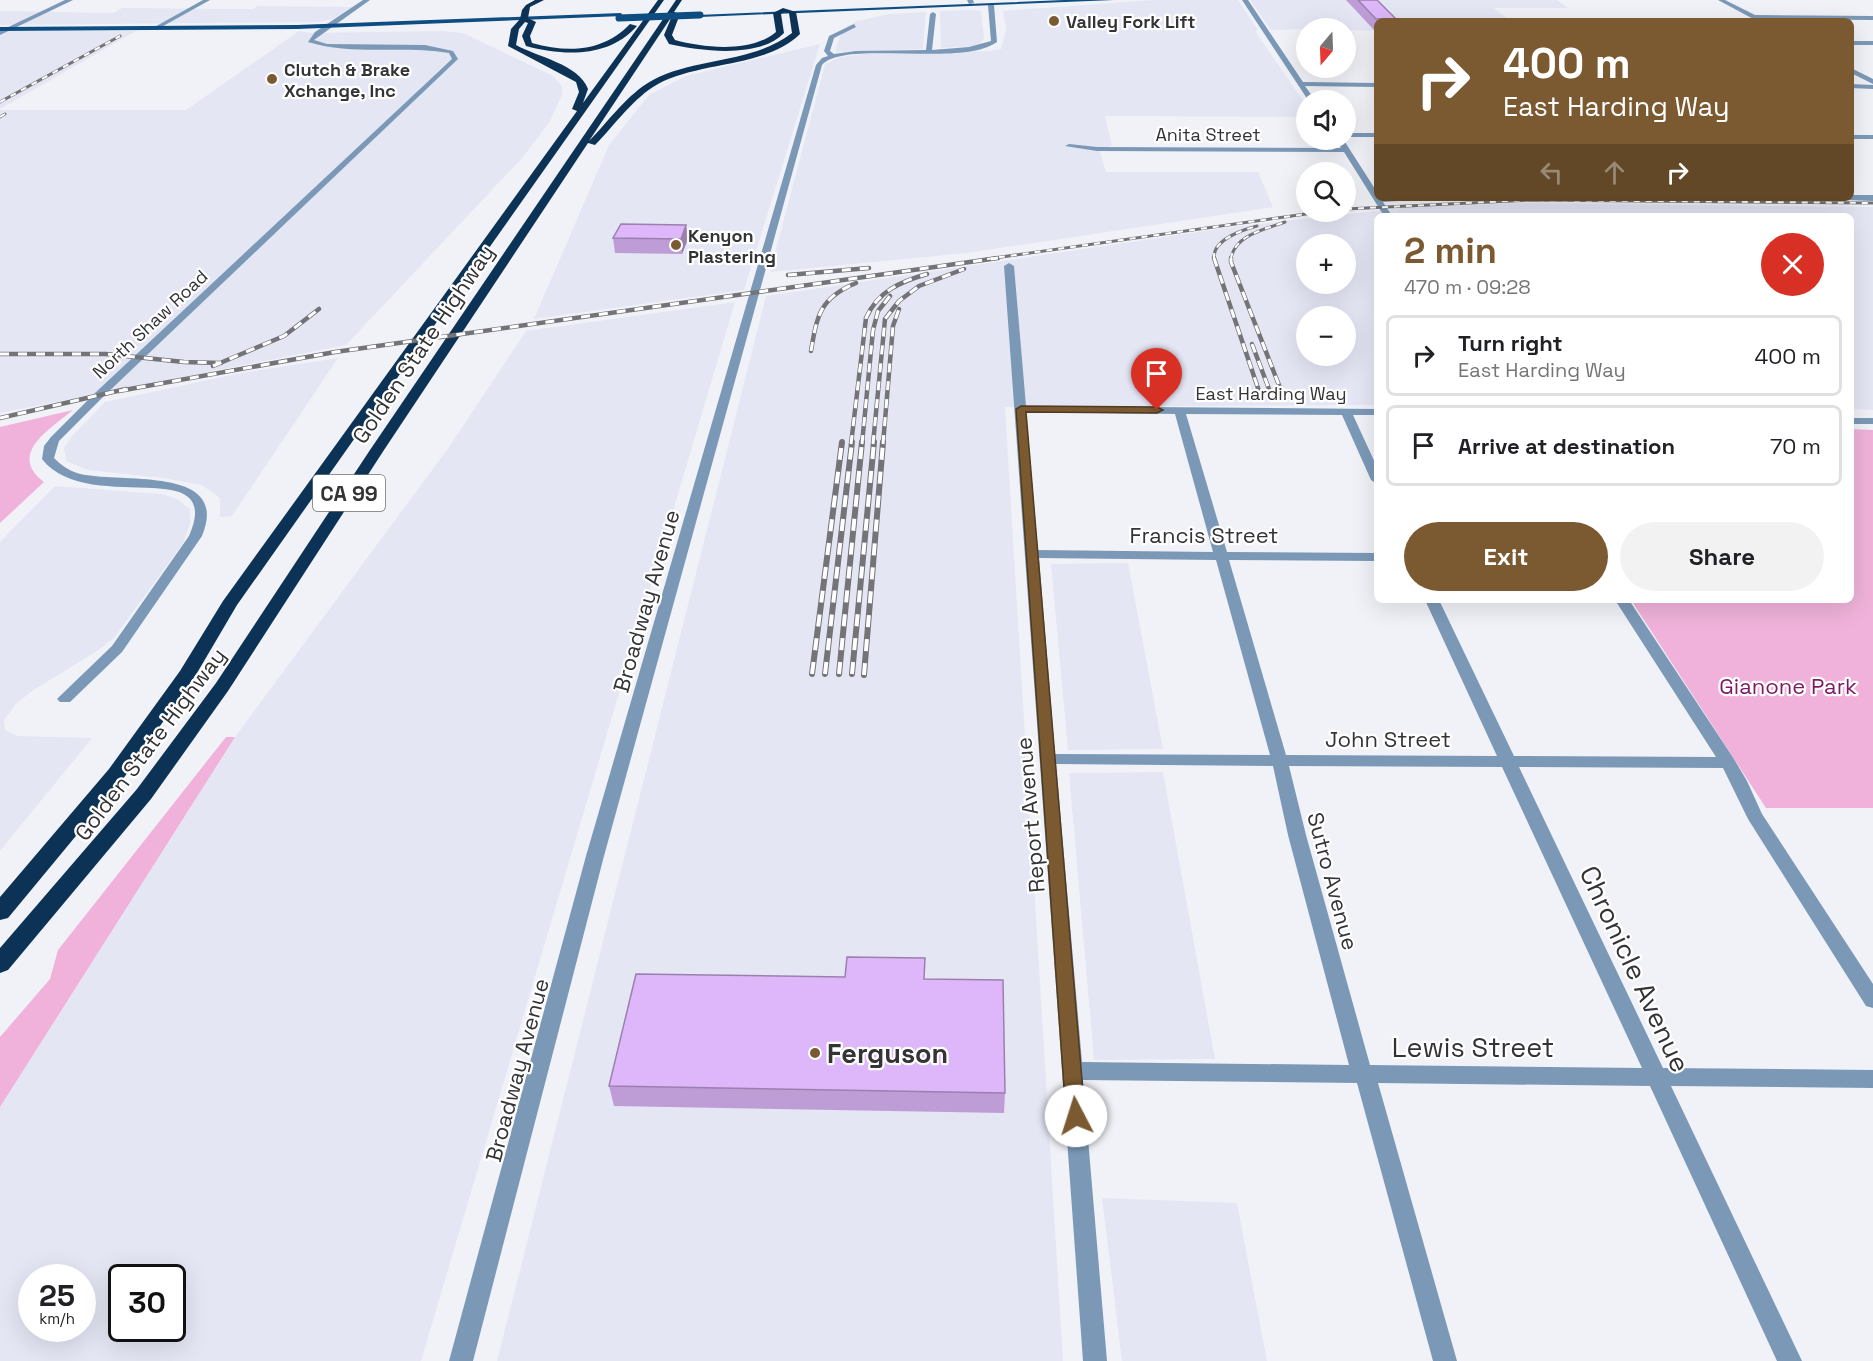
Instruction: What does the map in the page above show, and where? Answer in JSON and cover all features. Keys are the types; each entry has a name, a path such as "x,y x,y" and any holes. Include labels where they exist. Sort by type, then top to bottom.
{"highway":[{"path":"541,0 528,6 525,36 529,44 546,49 575,50 610,44 621,38 640,20 649,16"},
{"path":"567,166 639,95 655,83 691,69 767,50 791,40 796,34 792,12 780,11 780,33 773,39 740,47 681,45 669,39 670,28 679,10 672,2"},
{"name":"Golden State Highway","path":"0,912 122,765 188,674 229,605 649,16 672,2"},
{"name":"Golden State Highway","path":"0,964 144,794 222,687 567,166 672,2"},
{"path":"525,21 513,37 512,46 572,75 583,87 582,96 564,135"}],"main road":[{"path":"8,29 154,29 525,21 1050,0"},
{"path":"792,12 972,3 991,5 1111,0"}],"street":[{"path":"0,31 70,0"},
{"path":"154,29 207,0"},
{"path":"328,26 367,0"},
{"path":"1245,0 1304,90"},
{"path":"1721,0 1755,17 1873,18"},
{"path":"832,56 854,53 974,50 992,45 994,42 991,5"},
{"path":"929,51 933,14"},
{"name":"North Shaw Road","path":"65,699 117,649 195,536 202,513 198,500 186,490 177,487 80,478 62,472 51,465 48,459 48,453 55,439 455,59 451,52 432,47 333,46 311,42 312,37 328,26"},
{"name":"Broadway Avenue","path":"461,1361 595,856 808,100 819,65 824,59 832,56 827,51 831,38 854,26"},
{"path":"1854,43 1873,43"},
{"path":"1854,72 1873,82"},
{"path":"1863,76 1873,76"},
{"path":"1300,84 1374,85"},
{"path":"1854,86 1873,87"},
{"path":"1356,135 1374,135"},
{"path":"1854,137 1873,137"},
{"name":"Anita Street","path":"1069,146 1104,149 1296,150"},
{"path":"1346,150 1374,195"},
{"path":"1854,198 1873,198"},
{"name":"Report Avenue","path":"1009,266 1095,1361"},
{"name":"East Harding Way","path":"1021,409 1374,412"},
{"name":"Sutro Avenue","path":"1180,411 1280,762 1357,1060 1372,1093 1445,1361"},
{"path":"1346,412 1374,473"},
{"path":"1854,421 1873,421"},
{"name":"Francis Street","path":"1032,554 1374,557"},
{"name":"Chronicle Avenue","path":"1433,603 1790,1361"},
{"path":"1624,603 1728,763 1754,815 1873,1000"},
{"name":"John Street","path":"1048,759 1728,763"},
{"name":"Lewis Street","path":"1072,1071 1873,1079"}],"shaded area":[{"path":"1154,0 1238,0 1258,30 1255,31 1296,90 1296,117 1105,116 1112,145 1100,152 1106,172 1258,172 1273,207 967,253 770,272 825,64 841,57 864,54 1001,49 1006,29 1003,11"},
{"path":"1250,0 1557,0 1568,8 1494,8 1506,18 1374,18 1374,31 1356,30 1356,18 1296,18 1296,29 1271,30"},
{"path":"257,6 352,7 333,19 319,22 0,25 0,11 114,13 122,8 253,9"},
{"path":"940,11 981,11 984,38 979,46 941,48"},
{"path":"926,12 923,49 835,52 841,34 853,28 846,27 857,21 889,14"},
{"path":"0,31 136,31 0,109"},
{"path":"299,31 311,33 442,31 463,33 553,76 562,86 562,95 549,123 522,158 346,345 0,413 0,110 186,110"},
{"path":"820,44 744,290 534,319 609,145 649,95 686,76"},
{"path":"1527,203 1873,207 1873,410 1854,409 1854,213 1374,213 1374,405 1005,407 1063,1361 497,1361 766,296 1232,227 1296,220 1296,222 1356,222 1356,213 1402,208"},
{"path":"735,302 421,1361 0,1361 0,1107 235,737 449,447 526,331"},
{"path":"338,358 232,516 220,517 220,498 202,485 163,478 88,470 66,461 64,448 72,436 105,402 241,373"},
{"path":"55,486 161,494 177,499 190,509 190,524 183,543 114,638 32,691 16,704 4,720 5,730 18,736 92,738 0,851 0,542"},
{"path":"1128,563 1163,749 1068,750 1051,564"},
{"path":"1163,772 1215,1059 1094,1060 1069,773"},
{"path":"1102,1198 1237,1203 1267,1361 1122,1361"}],"green space":[{"path":"73,410 44,434 31,452 30,462 34,472 44,482 0,523 0,427"},
{"name":"Gianone Park","path":"1854,429 1873,430 1873,808 1766,808 1633,603 1854,603"},
{"path":"226,737 235,737 0,1107 0,1037 50,979 58,950"}],"building":[{"path":"1358,0 1377,0 1395,18 1375,18"},
{"path":"621,224 686,225 681,239 613,238"},
{"name":"Ferguson","path":"847,957 925,958 924,979 1003,980 1005,1093 609,1086 636,974 845,977"}],"railway":[{"path":"0,102 120,36"},
{"path":"0,117 5,114"},
{"path":"1356,209 1509,201"},
{"path":"1644,201 1873,203"},
{"path":"987,259 1296,215"},
{"path":"1231,259 1233,251 1244,239 1260,230 1285,222"},
{"path":"1214,258 1218,246 1223,241 1236,233 1257,226"},
{"path":"119,391 335,352 998,258"},
{"path":"1214,258 1261,397"},
{"path":"1231,259 1284,398"},
{"path":"788,275 869,268"},
{"path":"873,444 885,319 899,301 919,286 964,269"},
{"path":"851,444 866,318 883,294 899,284 927,274"},
{"path":"811,351 822,309 835,295 856,283"},
{"path":"862,444 873,330 878,311 890,296"},
{"path":"220,363 284,336 319,309"},
{"path":"883,444 893,326 899,309"},
{"path":"1252,344 1272,397"},
{"path":"0,354 106,354 184,362 220,363"},
{"path":"213,366 220,363"},
{"path":"0,418 126,389"},
{"path":"812,674 842,442"},
{"path":"825,674 852,442"},
{"path":"839,674 862,442"},
{"path":"852,674 874,442"},
{"path":"864,675 883,442"}],"place":[{"name":"Valley Fork Lift","path":"1054,21"},
{"name":"Clutch & Brake Xchange, Inc","path":"272,79"},
{"name":"Kenyon Plastering","path":"676,245"},
{"name":"Ferguson","path":"815,1053"}],"route":[{"path":"1076,1116 1021,409 1157,410"}]}
